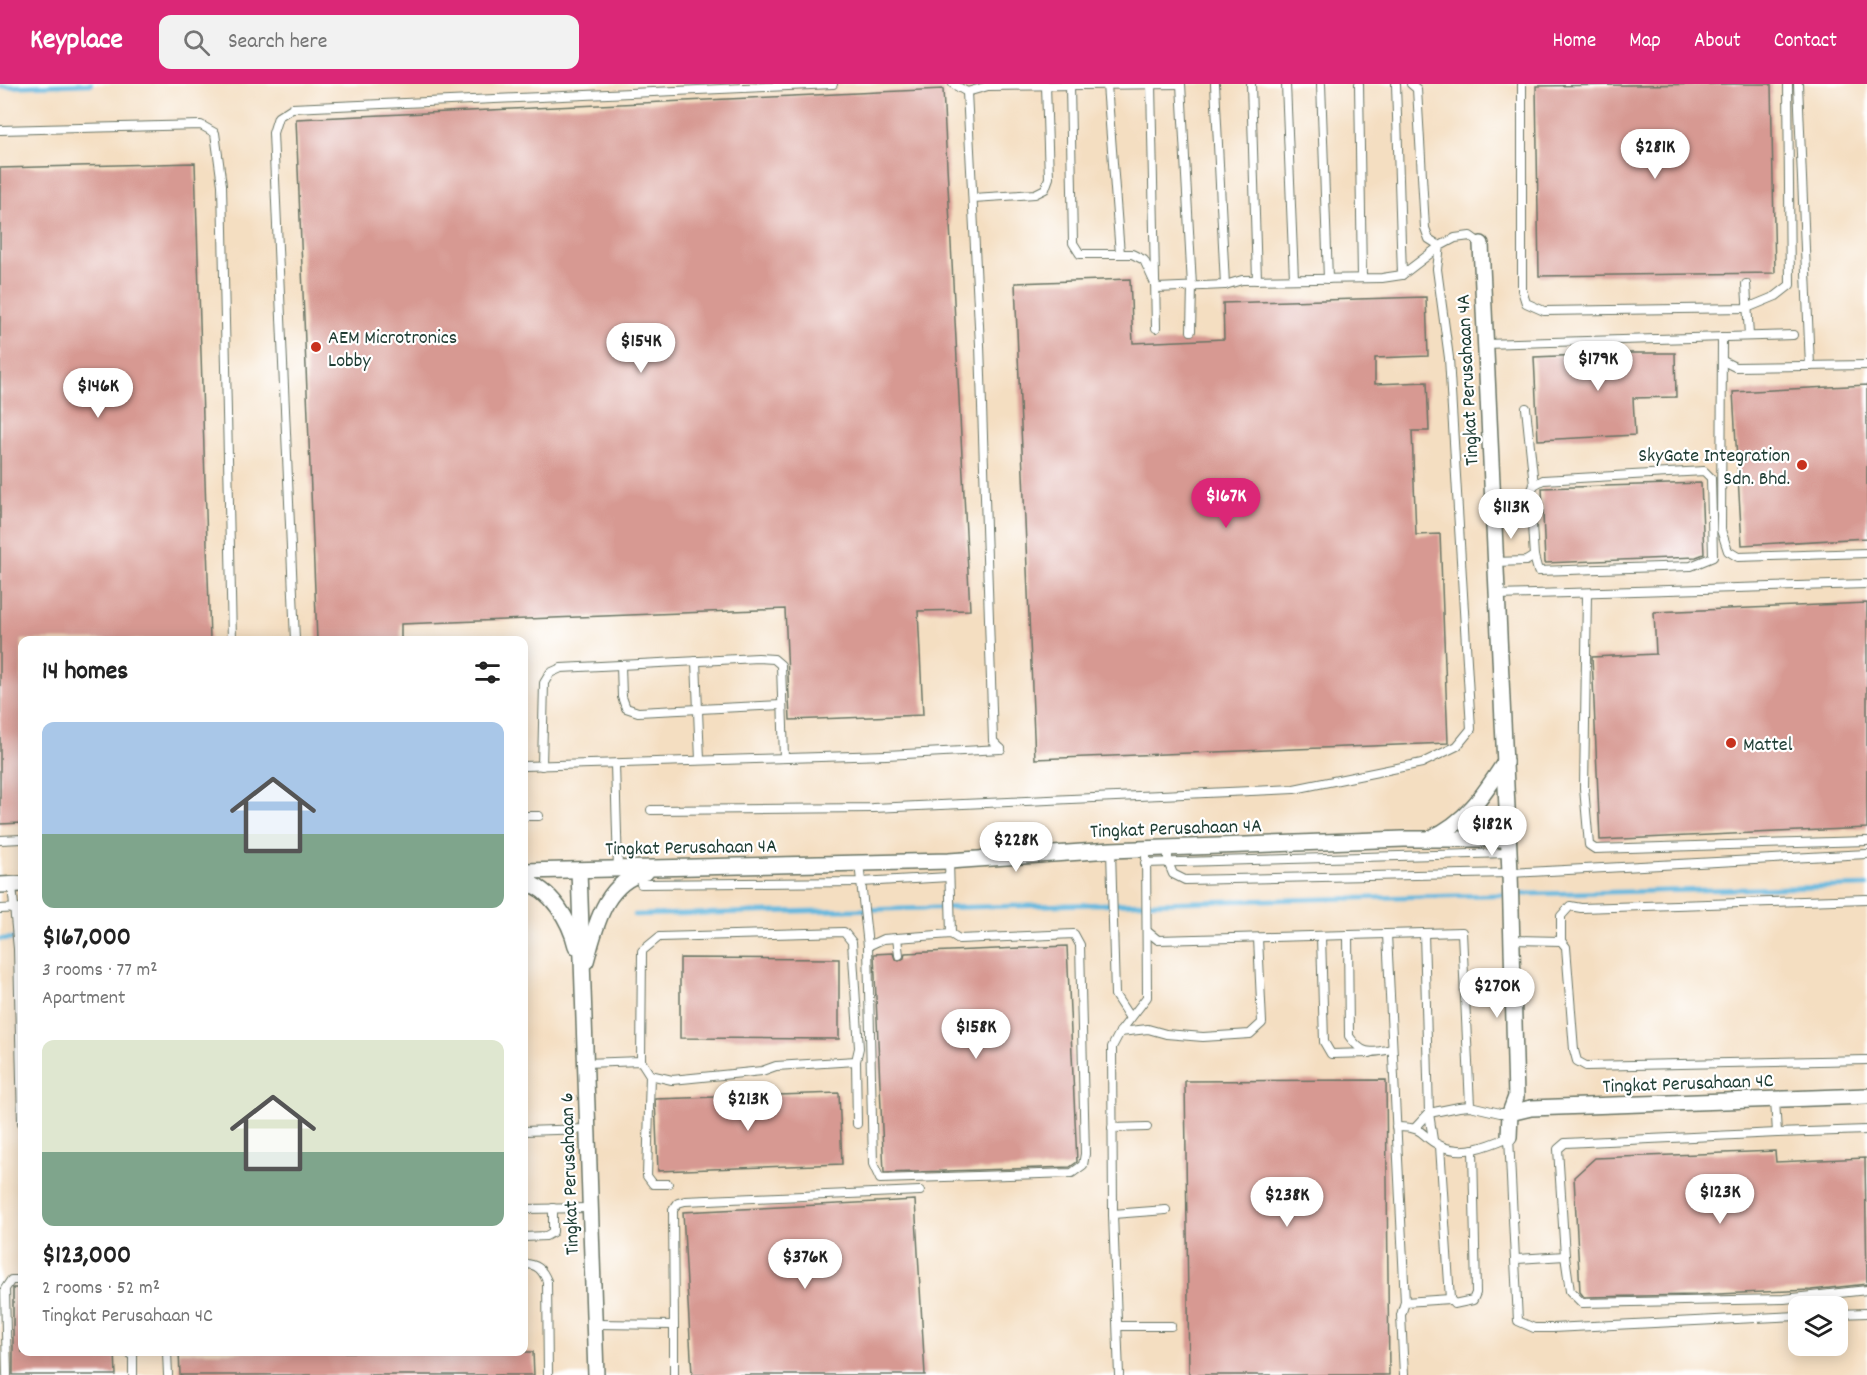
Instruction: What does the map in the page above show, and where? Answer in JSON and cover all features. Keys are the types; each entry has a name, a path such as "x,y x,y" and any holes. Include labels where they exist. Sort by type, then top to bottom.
{"street":[{"name":"Tingkat Perusahaan 4A","path":"1481,244 1512,940 1516,1097 1510,1113 1509,1137"},
{"path":"1404,839 1432,838 1454,826 1473,807 1505,762"},
{"name":"Tingkat Perusahaan 4A","path":"528,872 949,861 1111,850 1146,856 1404,839 1508,846"},
{"name":"Tingkat Perusahaan 6","path":"582,972 598,914 615,890 637,874 672,868"},
{"name":"Tingkat Perusahaan 6","path":"579,870 596,1375"},
{"name":"Tingkat Perusahaan 6","path":"528,885 549,898 564,915 573,936 582,972"},
{"name":"Tingkat Perusahaan 4C","path":"1510,1113 1531,1108 1867,1096"}],"lane":[{"path":"295,636 273,133 278,117 292,108 833,84"},
{"path":"952,84 967,92 988,86 1181,84 1192,286 1191,331"},
{"path":"1151,84 1157,288 1156,328"},
{"path":"1215,84 1225,285"},
{"path":"1251,84 1257,280"},
{"path":"1286,84 1294,279"},
{"path":"1321,84 1328,279"},
{"path":"1359,84 1362,278"},
{"path":"1396,84 1402,275"},
{"path":"1411,84 1417,90 1425,228 1429,239 1440,246"},
{"path":"1522,84 1522,290 1526,303 1544,310 1748,308 1776,296 1790,285 1788,84"},
{"path":"1798,84 1810,366"},
{"path":"973,198 1035,194 1045,189 1049,178 1046,85"},
{"path":"1070,85 1073,243 1080,254 1132,254 1144,260 1157,288"},
{"path":"1107,85 1120,254"},
{"path":"528,766 1001,749 993,741 967,92"},
{"path":"0,130 201,125 215,134 222,185 232,636"},
{"path":"1157,288 1225,285 1242,280 1402,275 1440,246 1455,238 1470,236 1481,244"},
{"path":"651,810 873,808 1294,789 1422,763 1457,746 1471,729 1449,358 1437,269 1440,246"},
{"path":"1746,284 1749,336"},
{"path":"1485,344 1793,335"},
{"path":"1722,337 1721,530 1728,551 1738,557 1867,553"},
{"path":"1723,361 1735,367 1867,365"},
{"path":"1526,408 1534,485 1530,494 1534,556 1539,571 1691,566 1713,557 1711,478 1704,471 1543,480 1534,485"},
{"path":"1496,562 1526,561 1534,556"},
{"path":"1497,595 1867,584"},
{"path":"1587,593 1584,788 1589,845 1595,849 1867,841"},
{"path":"542,766 544,683 550,673 561,668 696,661 774,659 781,665 784,758"},
{"path":"696,661 700,760"},
{"path":"621,665 622,697 626,708 638,712 697,707 782,705"},
{"path":"615,764 618,869"},
{"path":"528,816 539,816"},
{"path":"0,840 18,839"},
{"path":"1508,846 1168,855 1173,874 1185,880 1509,873 1867,854"},
{"path":"1111,850 1115,995 1130,1018"},
{"path":"1119,1375 1119,1326 1113,1214 1112,1047 1120,1032 1147,997 1146,856"},
{"path":"949,861 951,934"},
{"path":"859,863 868,946 873,1164 880,1179 1072,1173 1083,1166 1080,945 1074,934 959,939 951,934 883,939 868,946"},
{"path":"823,864 824,882"},
{"path":"672,868 678,884"},
{"path":"641,884 861,882 949,877"},
{"path":"12,885 18,909 18,949"},
{"path":"1867,899 1581,908 1570,906 1561,916 1561,941 1566,947 1574,1050 1577,1061 1586,1066 1867,1060"},
{"path":"0,909 18,909"},
{"path":"668,1184 653,1184 647,1176 650,1075 641,1061 642,951 659,937 844,932 852,942 859,1048 856,1061 857,1124"},
{"path":"1148,933 1158,940 1462,932 1470,1106"},
{"path":"1424,933 1429,1113 1433,1140"},
{"path":"1387,934 1405,1302 1401,1315 1404,1375"},
{"path":"1348,935 1349,1036 1358,1049 1370,1053"},
{"path":"1321,936 1324,1042 1331,1054 1370,1053 1392,1049"},
{"path":"897,938 899,955"},
{"path":"1120,1032 1148,1029 1166,1034 1203,1037 1250,1034 1262,1023 1258,938"},
{"path":"1512,940 1561,941"},
{"path":"585,1063 641,1061"},
{"path":"650,1075 672,1080 762,1071 776,1066 856,1061"},
{"path":"1775,1100 1777,1133"},
{"path":"1416,1127 1429,1113 1470,1106 1510,1113"},
{"path":"1112,1128 1147,1127"},
{"path":"1396,1127 1416,1127 1440,1146 1473,1149 1509,1137 1517,1260 1518,1321 1534,1328 1788,1316"},
{"path":"528,1133 587,1129"},
{"path":"1867,1130 1565,1143 1558,1149 1565,1256 1570,1291 1582,1303 1784,1299 1867,1290"},
{"path":"1440,1146 1450,1299 1454,1304 1473,1300 1476,1293 1473,1149"},
{"path":"674,1375 673,1210 678,1203 920,1191"},
{"path":"528,1236 546,1236 553,1232 553,1208"},
{"path":"528,1209 590,1208"},
{"path":"1113,1214 1166,1210"},
{"path":"1517,1260 1565,1256"},
{"path":"528,1264 533,1264 543,1271 547,1281 548,1375"},
{"path":"7,1375 5,1289 11,1280 18,1280"},
{"path":"1405,1302 1450,1299"},
{"path":"1848,1314 1867,1313"},
{"path":"594,1324 674,1325"},
{"path":"1119,1326 1171,1326"},
{"path":"133,1356 133,1375"},
{"path":"167,1356 168,1375"}],"building":[{"path":"1771,84 1775,273 1539,276 1536,86"},
{"path":"943,89 970,610 918,611 923,715 790,720 785,609 401,624 401,636 317,636 296,119"},
{"path":"195,163 210,636 18,636 18,823 0,824 0,168"},
{"path":"1130,279 1133,343 1224,339 1223,303 1426,297 1428,356 1375,358 1375,384 1427,382 1429,431 1412,431 1416,535 1440,534 1448,743 1035,759 1015,283"},
{"path":"1675,353 1676,397 1633,398 1635,435 1538,440 1534,357"},
{"name":"SkyGate Integration Sdn. Bhd.","path":"1867,385 1867,538 1742,545 1733,392"},
{"path":"1701,483 1704,554 1696,557 1545,563 1542,488"},
{"name":"Mattel","path":"1867,603 1867,828 1600,840 1592,657 1656,654 1654,612"},
{"path":"1067,946 1077,1162 1070,1167 884,1173 874,954 893,953 895,959 899,961 904,958 905,953"},
{"path":"680,958 839,959 839,1039 680,1038"},
{"path":"1386,1080 1389,1375 1189,1375 1185,1081"},
{"path":"839,1093 842,1164 658,1171 655,1099"},
{"path":"1775,1151 1776,1162 1865,1158 1867,1284 1811,1290 1695,1295 1584,1297 1580,1292 1574,1177 1595,1158"},
{"path":"915,1200 925,1375 692,1375 683,1212"},
{"path":"13,1288 18,1288 18,1356 115,1356 116,1375 13,1375"},
{"path":"528,1352 533,1352 534,1375 180,1375 179,1356 528,1356"}],"waterway":[{"path":"0,87 91,84"},
{"path":"635,915 1867,886"},
{"path":"0,939 18,938"}],"place":[{"name":"AEM Microtronics Lobby","path":"316,347"},
{"name":"SkyGate Integration Sdn. Bhd.","path":"1802,465"},
{"name":"Mattel","path":"1731,743"}]}
